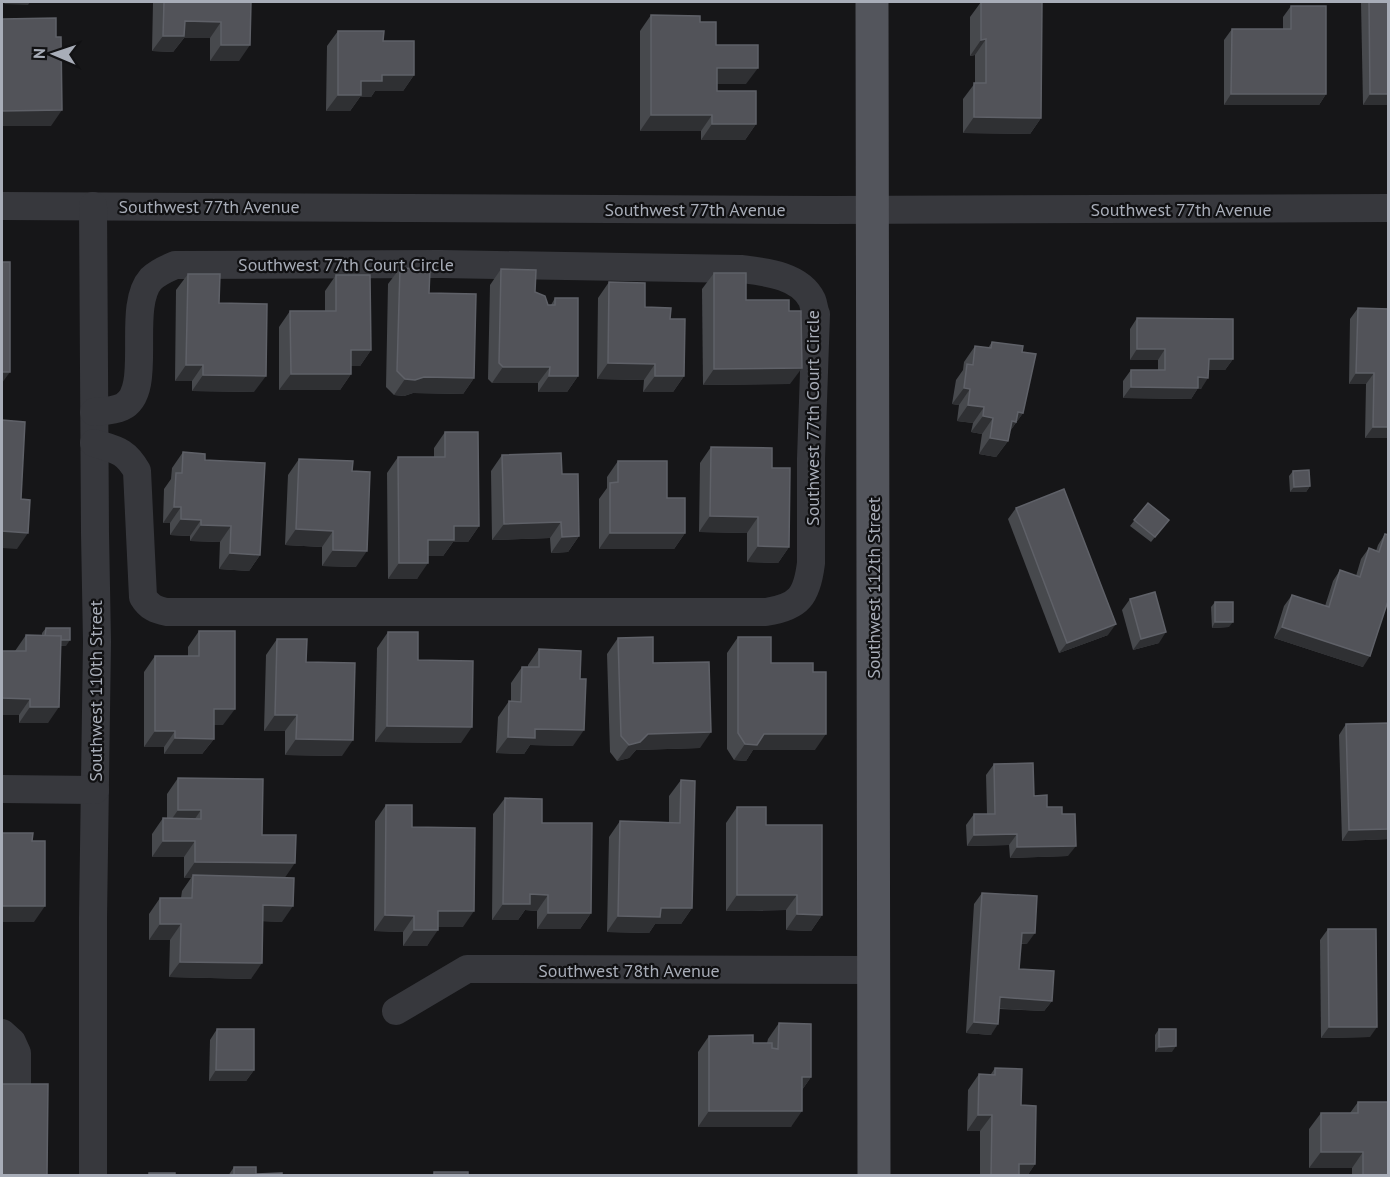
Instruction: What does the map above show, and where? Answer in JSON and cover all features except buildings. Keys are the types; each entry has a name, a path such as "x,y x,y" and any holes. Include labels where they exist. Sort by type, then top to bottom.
{"main road":[{"name":"Southwest 112th Street","path":"872,2 874,1176"}],"street":[{"name":"Southwest 77th Avenue","path":"2,206 872,210 1389,208"},
{"name":"Southwest 110th Street","path":"93,206 97,642 93,918 93,1176"},
{"name":"Southwest 77th Court Circle","path":"94,412 122,407 129,402 137,385 140,305 143,292 150,280 161,271 175,265 441,264 741,269 774,274 789,279 802,288 811,299 816,314 810,577 797,602 783,610 766,612 167,612 148,605 143,597 141,544"},
{"path":"94,443 118,450 130,459 137,471 141,544 95,533"},
{"path":"2,789 95,790"},
{"name":"Southwest 78th Avenue","path":"396,1011 467,969 874,970"},
{"path":"2,1034 12,1042 17,1053 12,1088"}]}
